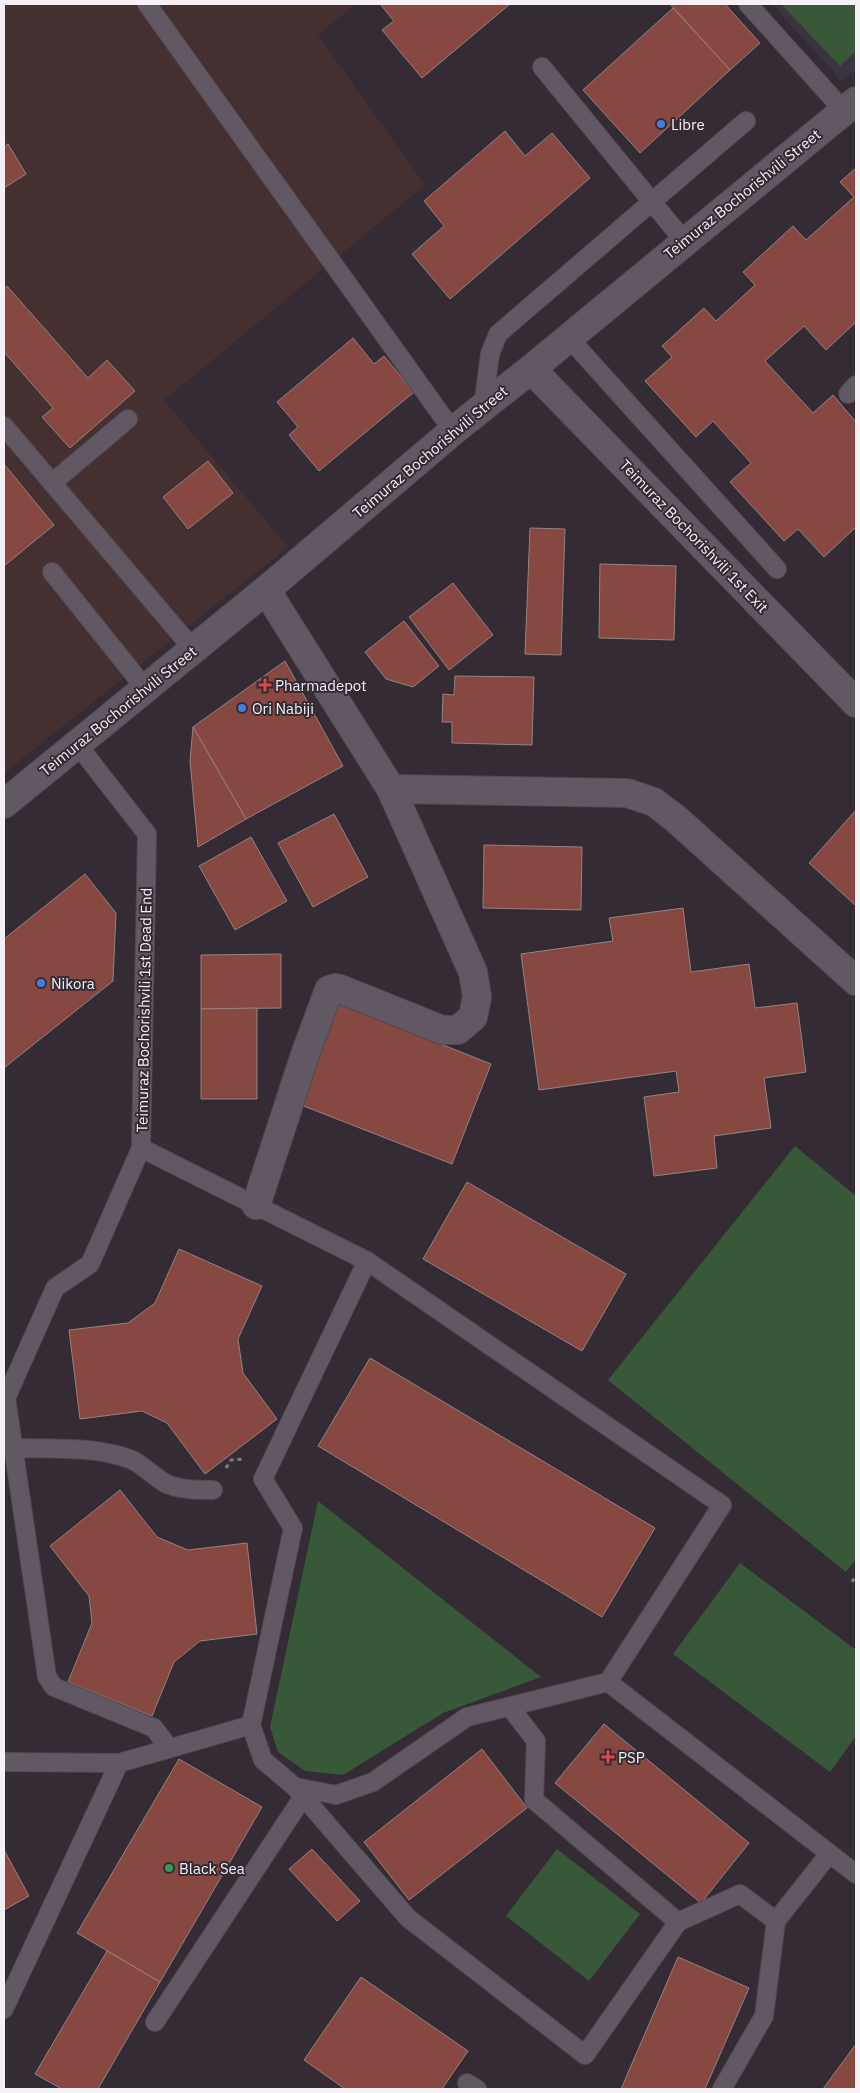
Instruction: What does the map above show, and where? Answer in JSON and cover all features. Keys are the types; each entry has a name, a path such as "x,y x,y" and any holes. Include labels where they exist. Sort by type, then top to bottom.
{"street":[{"name":"Teimuraz Bochorishvili Street","path":"4,804 266,590 453,431 532,369 684,241 850,106"},
{"name":"Teimuraz Bochorishvili 1st Exit","path":"532,369 856,703"},
{"path":"256,1205 306,1052 329,990 340,989 442,1030 458,1030 474,1017 476,997 473,972 391,789 266,590"},
{"path":"391,789 627,793 654,802 676,819 856,981"}],"lane":[{"path":"147,4 453,431"},
{"path":"748,4 850,106"},
{"path":"542,67 684,241"},
{"path":"483,407 490,354 498,334 746,122"},
{"path":"569,338 777,569"},
{"path":"52,484 128,419"},
{"path":"4,426 193,649"},
{"path":"52,572 145,688"},
{"name":"Teimuraz Bochorishvili 1st Dead End","path":"77,744 147,834 141,1148 367,1261 722,1505 608,1682"},
{"path":"141,1148 90,1264 55,1288 6,1398 47,1677 54,1687 154,1728 170,1748"},
{"path":"367,1261 263,1479 293,1528 251,1725 263,1760 299,1792 408,1918 585,2055 678,1922 740,1894 776,1921"},
{"path":"12,1448 108,1453 132,1460 166,1484 190,1490 213,1490"},
{"path":"299,1792 336,1795 373,1782 467,1717 608,1682 856,1874"},
{"path":"510,1707 536,1741 534,1800 678,1922"},
{"path":"4,1762 119,1763 251,1725"},
{"path":"4,2009 119,1763"},
{"path":"155,2022 299,1792"},
{"path":"722,2089 764,2016 776,1921 829,1854"}],"path":[{"path":"852,1582 856,1576"}],"shaded area":[{"path":"4,4 356,4 318,35 425,185 164,400 288,547 4,773"},
{"path":"772,4 856,4 856,70 842,82"}],"green space":[{"path":"781,4 853,4 856,7 856,51 840,66"},
{"path":"795,1146 856,1196 856,1559 846,1572 608,1380"},
{"path":"318,1501 541,1677 443,1713 343,1775 305,1771 278,1752 270,1727"},
{"path":"740,1563 856,1650 856,1736 830,1772 673,1654"},
{"path":"557,1849 640,1914 589,1981 506,1916"}],"building":[{"path":"380,4 510,4 422,78 382,30 394,21"},
{"path":"670,4 725,4 760,43 730,70"},
{"path":"673,8 730,70 640,153 583,90"},
{"path":"505,131 525,156 552,133 590,178 450,299 412,254 444,226 424,201"},
{"path":"8,144 26,174 4,188 4,147"},
{"path":"856,168 856,322 826,350 804,326 765,361 813,413 833,395 856,422 856,527 824,557 798,529 784,541 730,482 751,463 713,421 696,437 645,381 672,357 662,346 704,308 716,321 755,285 743,272 793,226 806,240 854,197 840,182"},
{"path":"7,286 88,378 107,360 135,391 70,448 42,417 53,408 4,352 4,289"},
{"path":"353,338 374,364 384,356 414,392 319,471 289,435 298,427 277,402"},
{"path":"208,461 233,493 188,529 163,497"},
{"path":"4,464 54,525 4,566"},
{"path":"530,528 565,529 561,655 525,654"},
{"path":"600,564 676,566 674,640 599,638"},
{"path":"453,583 493,635 449,670 409,617"},
{"path":"404,621 439,666 413,687 386,679 365,652"},
{"path":"285,661 343,766 246,819 193,727"},
{"path":"455,676 534,677 532,745 452,743 452,722 442,722 443,694 454,695"},
{"path":"193,727 246,819 198,847 190,761"},
{"path":"856,810 856,904 855,905 809,863"},
{"path":"334,814 368,877 313,907 278,843"},
{"path":"251,837 287,901 235,930 199,866"},
{"path":"484,845 582,847 581,910 483,908"},
{"path":"85,874 116,913 113,981 4,1068 4,939"},
{"path":"683,908 691,972 749,964 755,1008 797,1003 806,1072 764,1078 771,1128 714,1136 717,1168 654,1176 644,1097 679,1092 676,1071 539,1090 521,954 613,941 609,918"},
{"path":"281,954 281,1008 201,1009 201,955"},
{"path":"335,1002 491,1064 452,1164 296,1103"},
{"path":"257,1008 257,1099 201,1099 201,1009"},
{"path":"467,1182 626,1274 582,1351 423,1259"},
{"path":"179,1249 262,1286 238,1339 243,1373 277,1419 205,1474 167,1423 142,1411 80,1419 69,1330 128,1323 155,1303"},
{"path":"370,1358 655,1528 602,1617 318,1446"},
{"path":"120,1490 157,1537 188,1550 247,1543 257,1634 200,1641 174,1662 152,1716 68,1682 92,1623 89,1596 50,1546"},
{"path":"604,1724 749,1843 701,1903 555,1783"},
{"path":"482,1749 527,1808 409,1900 364,1842"},
{"path":"179,1759 262,1807 160,1982 77,1933"},
{"path":"312,1849 360,1901 337,1921 289,1869"},
{"path":"4,1850 29,1896 4,1910"},
{"path":"107,1951 160,1982 98,2089 62,2089 35,2074"},
{"path":"678,1957 749,1988 705,2089 621,2089"},
{"path":"361,1977 468,2051 442,2089 345,2089 304,2060"},
{"path":"856,2044 856,2089 823,2089"}],"place":[{"name":"Libre","path":"661,124"},
{"name":"Pharmadepot","path":"265,685"},
{"name":"Ori Nabiji","path":"242,708"},
{"name":"Nikora","path":"41,983"},
{"name":"PSP","path":"608,1757"},
{"name":"Black Sea","path":"169,1868"}]}
